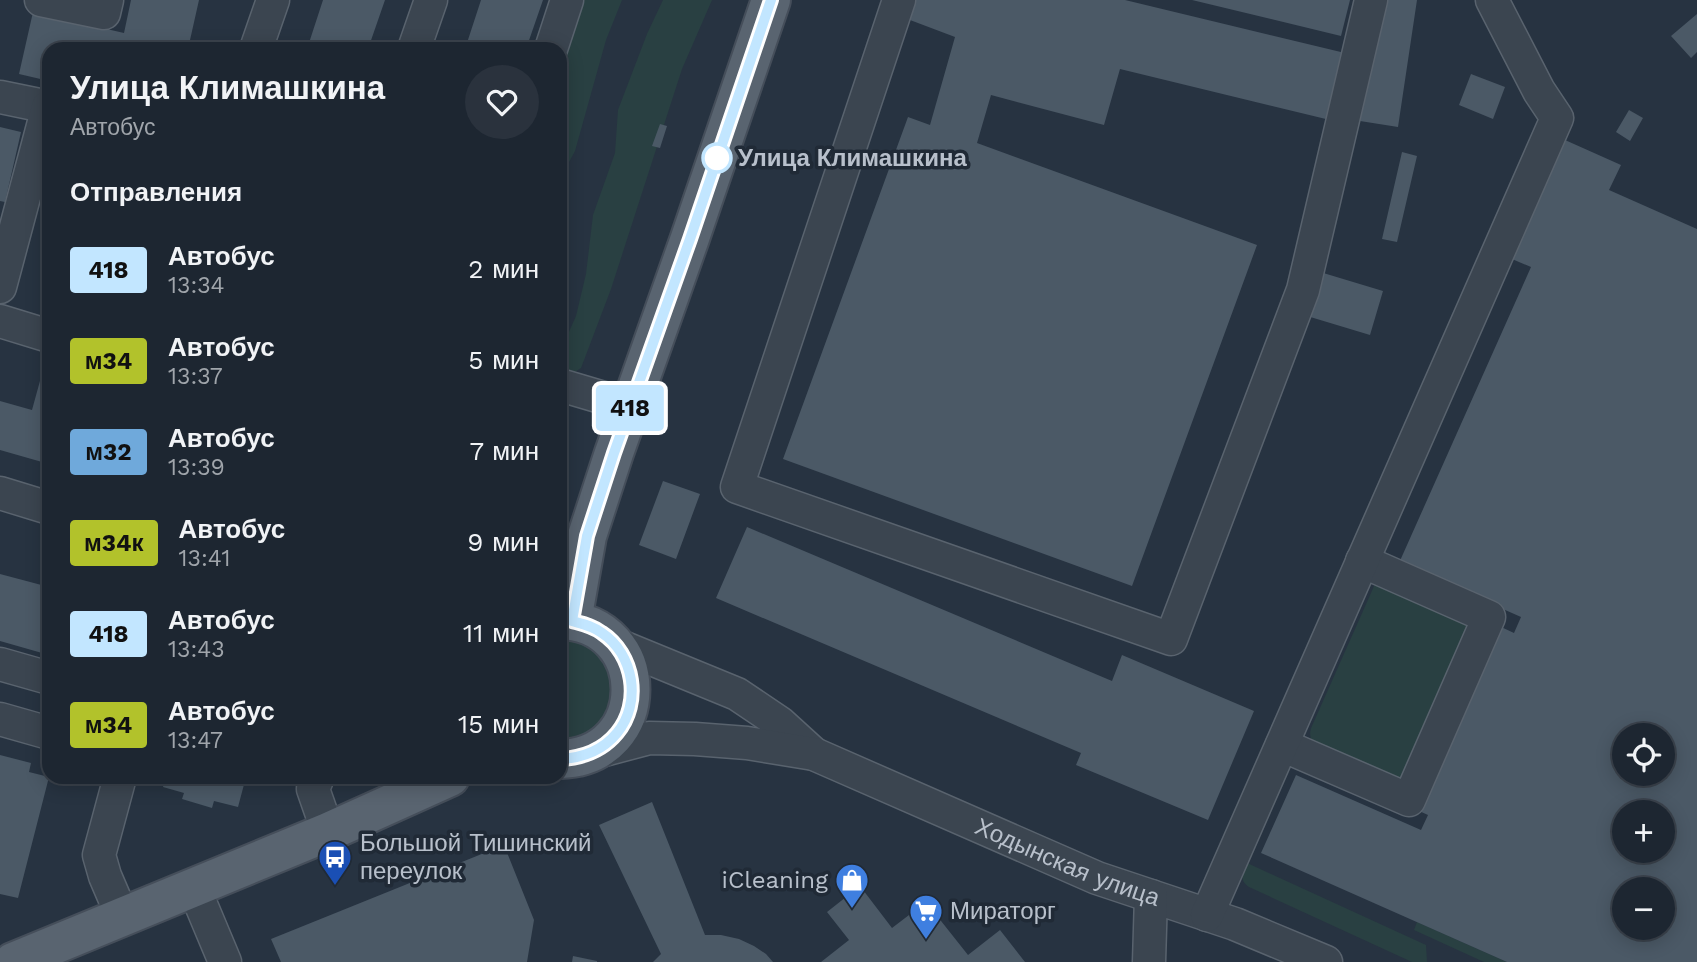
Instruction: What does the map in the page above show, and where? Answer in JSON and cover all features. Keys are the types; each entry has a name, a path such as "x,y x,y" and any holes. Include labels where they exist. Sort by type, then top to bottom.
{"main road":[{"path":"567,617 587,536 614,453 771,0"},
{"path":"567,621 588,625 615,644 625,660 631,678 632,697 627,716 618,732 604,745 574,756"},
{"path":"14,962 59,953 123,918 434,784"}],"street":[{"path":"41,0 104,13 107,0"},
{"path":"258,42 273,0"},
{"path":"416,42 431,0"},
{"path":"553,42 567,0"},
{"path":"899,0 737,487 1171,639 1303,290 1371,0"},
{"path":"1207,915 1557,118 1539,91 1492,0"},
{"path":"0,97 42,106"},
{"path":"0,287 42,133"},
{"path":"0,321 42,334"},
{"path":"567,387 631,406"},
{"path":"0,494 42,506"},
{"path":"1282,745 1409,800 1436,739 1489,617 1362,561"},
{"name":"Ходынская улица","path":"615,644 737,694 780,723 814,754"},
{"path":"0,664 42,676"},
{"path":"0,719 42,731"},
{"name":"Ходынская улица","path":"574,756 649,738 747,743 814,754 1097,878 1235,924 1326,962"},
{"path":"118,784 99,855 123,918"},
{"path":"315,784 313,789 328,832"},
{"path":"194,888 225,962"},
{"path":"1149,962 1151,896"}],"green space":[{"path":"577,0 622,0 606,40 575,151 567,166 567,42"},
{"path":"663,0 712,0 682,69 611,289 581,368 567,377 567,336 576,316 586,274 593,215 615,153 618,110"},
{"path":"1380,582 1472,622 1403,780 1313,744 1310,735 1374,586"},
{"path":"567,633 616,663 608,727 567,745"},
{"path":"1245,862 1426,945 1427,962 1412,962 1249,887 1243,879"},
{"path":"1417,922 1507,962 1484,962 1414,930"}],"building":[{"path":"131,0 199,0 190,42 42,42 42,79 19,74 33,12 124,33"},
{"path":"323,0 385,0 370,42 309,42"},
{"path":"481,0 543,0 528,42 467,42"},
{"path":"916,0 1125,0 1345,53 1330,120 1120,69 1104,125 991,95 977,143 1257,245 1132,586 783,459 908,117 930,125 955,37 910,20"},
{"path":"1192,0 1350,0 1341,36"},
{"path":"1377,0 1417,0 1398,127 1360,121"},
{"path":"1697,14 1697,52 1691,58 1671,36"},
{"path":"1471,74 1505,87 1493,119 1459,105"},
{"path":"1629,110 1643,118 1630,141 1616,132"},
{"path":"660,124 667,126 660,148 652,146"},
{"path":"0,127 21,132 5,202 0,201"},
{"path":"1565,140 1621,165 1609,190 1697,229 1697,962 1507,962 1261,853 1296,775 1421,830 1428,815 1417,810 1499,626 1514,633 1521,617 1399,563 1531,267 1512,259"},
{"path":"1402,152 1417,156 1397,242 1382,239"},
{"path":"1320,272 1383,291 1370,335 1307,316"},
{"path":"42,374 42,462 0,450 0,401 32,410"},
{"path":"663,481 700,494 676,559 639,545"},
{"path":"747,527 1112,681 1122,655 1254,711 1208,820 1076,765 1081,753 716,598"},
{"path":"0,574 42,585 42,653 0,641"},
{"path":"0,755 31,763 29,772 42,775 42,784 47,784 18,898 0,894"},
{"path":"164,784 244,784 238,807 214,801 212,808 182,799 184,793 163,787"},
{"path":"652,802 705,935 739,939 766,954 773,962 653,962 661,954 599,825"},
{"path":"504,845 534,920 527,962 281,962 271,939"},
{"path":"860,886 892,928 926,902 968,955 1000,930 1025,962 821,962 849,940 827,912"},
{"path":"573,956 597,961 597,962 572,962"}],"bus line":[{"name":"418","path":"567,758 588,754 604,745 618,732 627,716 632,697 631,678 625,660 615,644 603,633 572,621 587,536 771,0"}],"place":[{"name":"Улица Климашкина","path":"717,158"},
{"name":"Большой Тишинский переулок","path":"335,887"},
{"name":"iCleaning","path":"852,910"},
{"name":"Мираторг","path":"926,941"}]}
